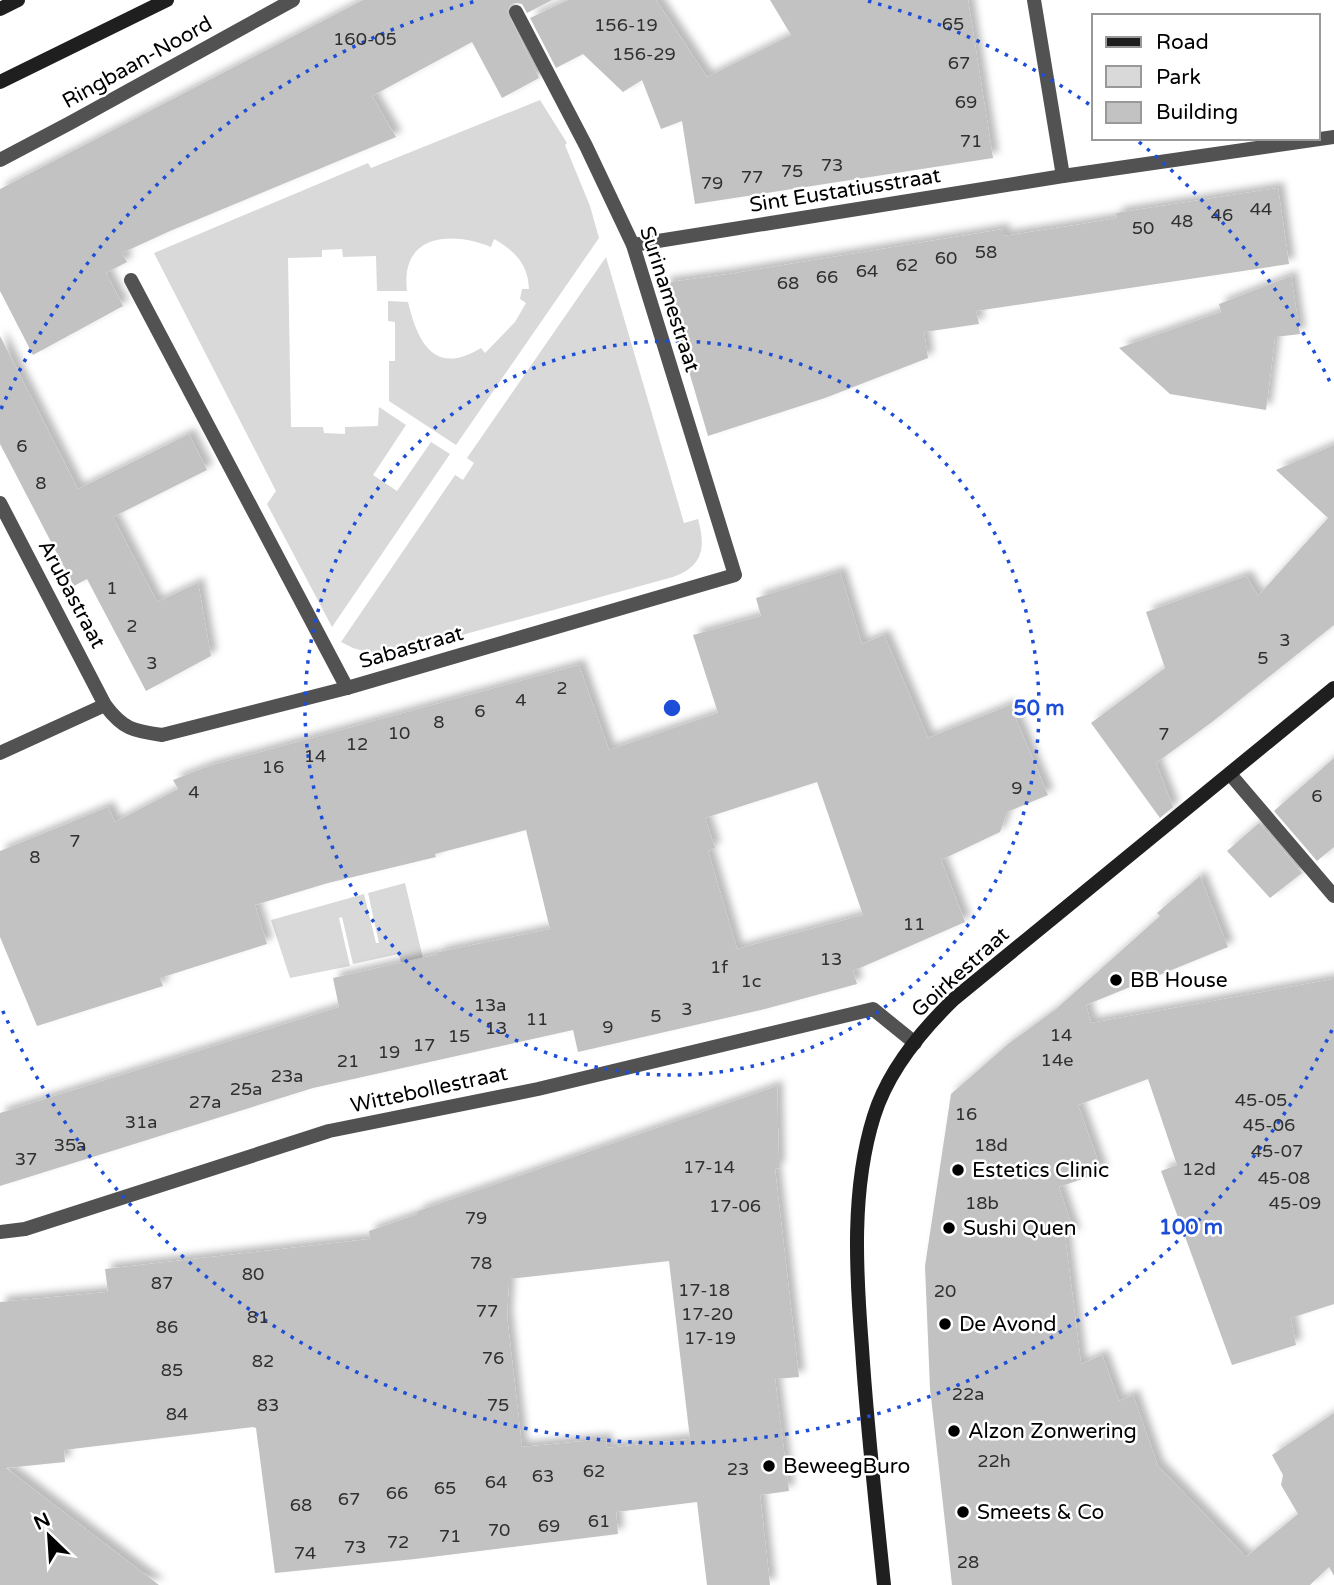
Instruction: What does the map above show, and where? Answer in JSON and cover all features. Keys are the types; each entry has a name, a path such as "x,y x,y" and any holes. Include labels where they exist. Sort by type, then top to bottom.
{"street":[{"path":"0,9 18,0"},
{"name":"Ringbaan-Noord","path":"0,82 154,4 167,0"},
{"name":"Ringbaan-Noord","path":"0,160 293,0"},
{"path":"1034,0 1063,176"},
{"name":"Surinamestraat","path":"516,12 634,244 735,575"},
{"name":"Sint Eustatiusstraat","path":"634,244 1307,140"},
{"path":"131,280 347,688"},
{"name":"Arubastraat","path":"0,503 105,705"},
{"name":"Sabastraat","path":"105,705 116,719 133,731 162,735 347,688 735,575"},
{"name":"Goirkestraat","path":"884,1585 858,1291 859,1208 863,1164 874,1115 894,1074 932,1021 954,999 1334,688"},
{"path":"0,753 105,705"},
{"path":"1230,774 1334,896"},
{"name":"Wittebollestraat","path":"0,1231 25,1229 329,1131 538,1089 873,1009 915,1043"}],"green space":[{"path":"540,100 567,143 565,145 590,206 599,238 456,445 389,401 389,361 395,361 395,322 388,321 388,301 408,302 423,342 440,357 452,359 481,348 485,353 515,322 526,303 520,299 522,289 529,289 528,280 519,259 494,239 491,247 460,239 431,242 420,248 412,258 407,272 407,291 377,291 376,256 343,257 342,249 322,250 322,257 288,258 291,427 323,427 324,433 345,434 345,427 378,426 379,407 406,425 373,475 397,491 431,442 450,454 332,627 267,504 276,491 154,253 368,163 371,168"},
{"path":"606,257 684,523 698,519 702,547 696,561 683,573 673,577 375,659 373,654 341,642 455,475 463,480 474,463 467,458"},
{"path":"405,883 423,958 401,963 399,954 353,964 342,917 339,918 350,966 290,978 271,920 364,894 376,943 379,943 368,893"}],"building":[{"path":"363,0 552,0 527,13 522,4 517,3 511,4 507,11 539,78 502,98 472,42 372,96 396,137 122,253 127,262 106,273 123,306 33,355 0,291 0,189"},
{"path":"568,0 656,0 707,77 791,35 770,0 968,0 993,158 695,204 682,121 661,129 642,80 623,92 583,54 556,68 530,18"},
{"path":"1278,188 1289,264 976,311 979,324 924,332 928,358 825,398 708,436 663,283 1004,229 1004,236 1082,224 1117,218 1116,213"},
{"path":"1291,276 1300,334 1275,337 1266,410 1170,394 1119,348 1221,312 1219,304"},
{"path":"0,336 78,489 189,434 207,470 113,517 157,602 198,583 211,656 146,691 87,579 74,586 0,444"},
{"path":"1334,445 1334,625 1156,763 1173,807 1160,818 1091,723 1165,668 1146,612 1246,576 1258,596 1328,518 1276,470"},
{"path":"840,572 862,644 884,635 928,738 1010,705 1048,795 1007,812 1000,832 941,860 965,922 853,971 857,984 765,1009 578,1052 573,1030 313,1088 0,1186 0,1113 339,1007 333,978 550,929 526,830 255,905 267,944 160,978 163,986 37,1026 0,937 0,851 108,807 115,822 178,789 173,780 209,766 579,665 609,750 718,713 693,635 761,616 756,598","holes":["817,782 863,915 737,949 708,851 715,848 705,818"]},
{"path":"1334,758 1334,847 1317,861 1274,811"},
{"path":"1259,823 1302,873 1270,898 1227,851"},
{"path":"1200,876 1228,947 1086,1005 1091,1023 1334,979 1334,1304 1291,1318 1296,1345 1232,1365 1161,1171 1177,1165 1148,1079 1078,1105 1102,1172 1059,1187 1075,1235 1065,1235 1081,1364 1102,1355 1119,1401 1133,1395 1158,1466 1246,1557 1298,1514 1281,1485 1283,1475 1272,1455 1334,1413 1334,1576 1329,1567 1310,1585 952,1585 930,1388 925,1266 951,1094 1008,1044 1056,1009 1160,916 1157,913"},
{"path":"777,1086 779,1168 775,1169 799,1377 775,1379 789,1491 760,1495 770,1585 707,1585 697,1502 616,1512 618,1534 275,1573 256,1428 253,1427 64,1450 65,1462 6,1468 159,1585 0,1585 0,1302 108,1292 105,1269 370,1239 369,1231 418,1214 418,1211","holes":["669,1261 690,1439 607,1448 606,1439 522,1447 507,1316 509,1279"]}],"place":[{"name":"BB House","path":"1116,980"},
{"name":"Estetics Clinic","path":"958,1170"},
{"name":"Sushi Quen","path":"949,1228"},
{"name":"De Avond","path":"945,1324"},
{"name":"Alzon Zonwering","path":"954,1431"},
{"name":"BeweegBuro","path":"769,1466"},
{"name":"Smeets & Co","path":"963,1512"}]}
